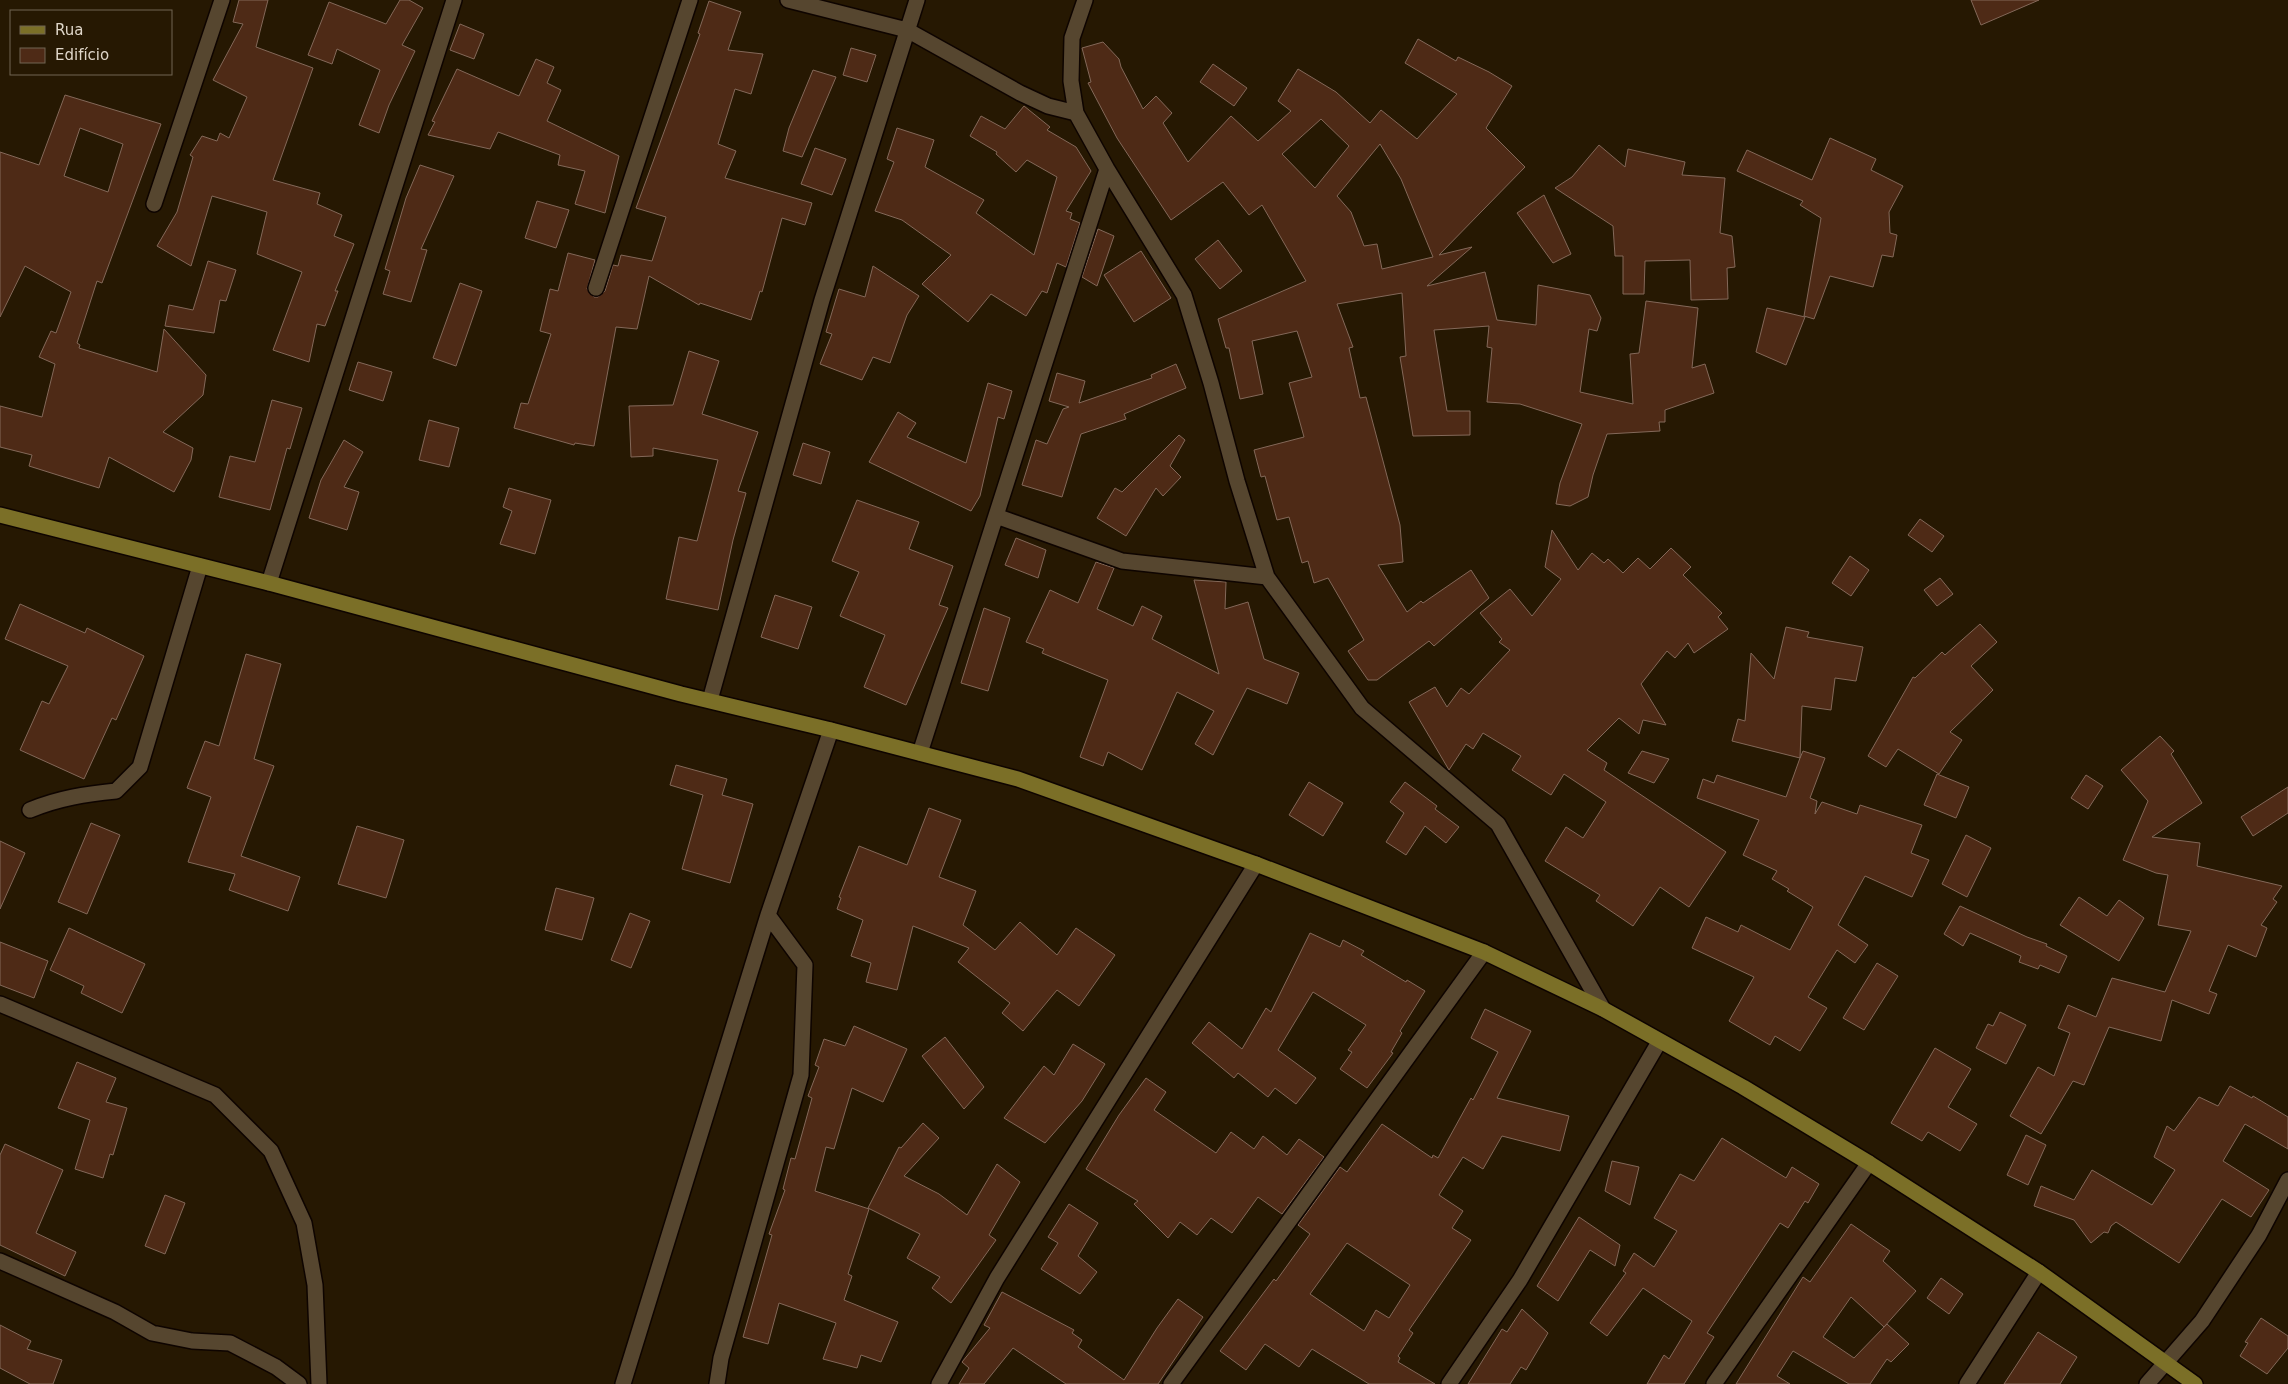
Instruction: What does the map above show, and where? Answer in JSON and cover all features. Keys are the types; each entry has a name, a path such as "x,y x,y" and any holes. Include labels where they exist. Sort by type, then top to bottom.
{"main road":[{"path":"1,518 269,583 681,694 831,730 1018,779 1256,864 1484,952 1603,1009 1659,1042 1743,1087 1868,1162 2039,1272 2195,1384"}],"street":[{"path":"154,204 222,0"},
{"path":"269,583 454,0"},
{"path":"596,288 690,0"},
{"path":"788,0 907,30 1020,93 1048,106 1076,112"},
{"path":"710,700 822,300 917,0"},
{"path":"1085,0 1072,38 1072,81 1076,112 1107,169 1184,295 1211,383 1237,481 1267,577 1362,708 1498,824 1603,1009"},
{"path":"920,753 1107,169"},
{"path":"996,516 1122,561 1267,577"},
{"path":"30,810 52,801 73,796 116,791 140,767 200,566"},
{"path":"623,1384 768,915 831,730"},
{"path":"939,1384 997,1278 1256,864"},
{"path":"718,1384 721,1358 801,1075 805,965 768,915"},
{"path":"1171,1384 1484,952"},
{"path":"0,1004 215,1095 271,1151 304,1223 315,1285 319,1384"},
{"path":"1449,1384 1520,1280 1659,1042"},
{"path":"1714,1384 1868,1162"},
{"path":"2146,1384 2208,1313 2259,1236 2288,1180"},
{"path":"0,1261 115,1312 152,1332 192,1341 230,1343 276,1367 299,1384"},
{"path":"1967,1384 2039,1272"}],"building":[{"path":"239,0 268,0 256,47 313,68 273,180 320,193 317,204 342,215 334,236 354,244 335,291 338,291 325,326 317,324 309,362 273,350 302,272 257,254 267,212 212,196 191,266 157,246 177,212 193,157 190,155 202,136 217,141 220,133 229,138 247,97 213,80 243,24 233,22"},
{"path":"400,0 409,0 423,8 402,45 415,51 389,105 379,133 359,125 380,70 337,49 332,64 308,55 329,2 386,24"},
{"path":"1971,0 2039,0 1981,25"},
{"path":"709,1 741,12 728,50 763,54 751,94 735,89 718,144 736,151 725,178 812,203 805,225 782,218 762,292 760,291 751,320 700,303 699,305 649,276 637,329 616,327 594,446 575,443 574,445 514,428 521,403 528,404 551,334 540,331 550,289 558,291 568,253 595,260 587,289 594,297 598,297 605,291 613,265 618,266 621,255 652,261 666,217 636,208 700,34 698,33"},
{"path":"460,24 484,34 474,59 450,50"},
{"path":"1418,39 1456,61 1458,57 1512,86 1486,128 1525,167 1439,255 1472,247 1427,286 1485,272 1497,320 1536,325 1538,285 1590,295 1601,318 1597,331 1589,329 1580,392 1633,404 1630,354 1639,353 1646,301 1698,308 1692,368 1705,364 1714,393 1665,410 1665,422 1659,422 1660,431 1607,434 1593,475 1588,497 1570,506 1556,504 1560,483 1582,424 1520,404 1487,402 1492,348 1487,347 1489,326 1434,330 1447,411 1470,411 1470,435 1413,436 1400,357 1406,356 1402,293 1337,304 1353,347 1349,348 1360,398 1366,397 1400,525 1403,562 1378,565 1407,612 1421,601 1423,603 1471,570 1489,598 1434,646 1429,641 1377,680 1368,680 1348,651 1364,640 1328,578 1314,583 1308,561 1302,563 1289,517 1277,520 1265,476 1261,477 1254,450 1304,437 1289,383 1312,377 1297,331 1252,341 1263,394 1240,399 1229,348 1226,348 1218,319 1306,281 1262,205 1249,215 1223,182 1171,220 1117,138 1088,83 1091,82 1082,48 1103,42 1119,59 1121,67 1143,109 1156,96 1172,113 1163,123 1188,162 1231,116 1258,141 1291,111 1278,101 1298,69 1336,92 1370,123 1381,110 1417,139 1457,94 1405,63","holes":["1321,119 1349,146 1315,188 1282,154","1380,144 1401,179 1433,257 1382,269 1377,244 1364,246 1351,212 1337,196"]},
{"path":"851,48 876,55 867,82 843,75"},
{"path":"536,59 554,67 547,83 561,90 547,121 619,156 605,213 575,204 585,171 558,165 560,155 498,132 490,149 428,135 435,122 432,121 457,69 519,96"},
{"path":"1213,64 1247,88 1234,106 1200,82"},
{"path":"813,70 836,77 802,157 783,151 789,128"},
{"path":"65,95 161,124 102,283 97,281 77,343 80,345 79,348 157,372 164,329 206,375 203,395 163,432 193,448 191,460 174,492 109,457 99,488 29,466 32,455 0,447 0,406 42,417 55,364 39,357 51,331 56,333 71,292 25,266 0,317 0,152 39,165","holes":["80,128 123,144 108,192 64,176"]},
{"path":"1024,106 1050,127 1047,130 1076,147 1091,171 1066,211 1072,213 1070,219 1080,223 1066,267 1057,263 1047,293 1042,291 1026,316 991,294 968,322 922,284 951,255 902,220 875,211 894,162 887,159 897,128 934,140 925,167 984,200 976,213 1034,255 1057,177 1027,160 1016,172 996,154 997,152 970,136 981,116 1005,129"},
{"path":"1830,138 1876,159 1871,170 1903,186 1889,212 1890,233 1897,235 1893,257 1882,255 1873,287 1830,276 1814,319 1804,316 1821,218 1800,205 1803,201 1737,171 1747,150 1812,180"},
{"path":"1599,145 1625,167 1628,149 1685,162 1682,175 1725,178 1720,233 1732,236 1735,267 1727,268 1728,299 1691,300 1690,260 1645,261 1644,294 1623,294 1623,256 1615,256 1613,226 1555,188 1572,177"},
{"path":"815,148 846,159 832,195 801,184"},
{"path":"420,165 454,176 421,249 427,250 411,302 383,294 390,271 385,269 406,198"},
{"path":"1544,195 1571,254 1553,263 1517,213"},
{"path":"537,201 569,210 556,248 525,238"},
{"path":"1098,229 1114,236 1097,286 1082,277"},
{"path":"1218,240 1242,271 1220,289 1195,259"},
{"path":"1141,251 1171,298 1134,322 1104,275"},
{"path":"208,261 236,270 226,301 220,300 214,333 165,326 169,305 193,310"},
{"path":"873,266 919,296 907,315 890,363 873,357 862,380 820,364 832,334 826,332 839,289 865,297"},
{"path":"460,283 482,291 456,366 433,358"},
{"path":"1767,308 1805,317 1786,365 1756,352"},
{"path":"689,351 719,361 702,414 758,432 738,491 746,493 733,540 718,610 666,599 679,537 697,541 718,460 653,448 653,456 631,457 629,406 673,405"},
{"path":"358,362 392,372 383,401 349,390"},
{"path":"1176,364 1186,388 1124,414 1126,419 1081,434 1062,497 1022,485 1036,440 1047,444 1063,409 1069,407 1049,401 1057,373 1085,381 1079,403 1152,378 1151,375"},
{"path":"988,383 1012,391 1004,419 998,417 980,496 971,511 869,462 898,412 916,423 907,437 966,463"},
{"path":"272,400 302,408 290,449 287,448 270,510 219,497 230,456 255,462"},
{"path":"429,420 459,428 449,467 419,460"},
{"path":"1179,435 1185,440 1170,466 1181,477 1163,496 1156,488 1126,536 1097,518 1115,488 1122,492"},
{"path":"344,440 363,452 344,487 359,492 347,530 309,518 321,480"},
{"path":"803,443 830,452 821,484 793,475"},
{"path":"509,488 551,500 535,554 500,544 512,511 503,507"},
{"path":"857,500 919,522 909,549 953,566 939,605 948,608 906,705 864,687 885,635 840,616 859,572 832,561"},
{"path":"1920,519 1944,536 1932,552 1908,535"},
{"path":"1552,530 1578,570 1592,553 1604,563 1608,559 1623,573 1638,558 1650,569 1671,548 1691,567 1683,575 1722,613 1718,617 1728,629 1694,653 1688,643 1675,658 1667,651 1641,684 1666,725 1643,720 1639,734 1619,718 1587,750 1607,763 1604,770 1726,852 1689,907 1660,887 1633,926 1596,901 1600,895 1545,861 1566,827 1583,838 1606,802 1564,774 1551,795 1512,770 1521,756 1483,733 1473,749 1466,744 1449,770 1409,702 1435,687 1447,707 1461,688 1469,694 1510,650 1499,642 1502,639 1480,613 1510,589 1532,616 1561,579 1545,567"},
{"path":"1016,538 1046,550 1038,578 1005,565"},
{"path":"1850,556 1869,570 1851,596 1832,583"},
{"path":"1096,562 1114,568 1097,609 1133,626 1142,606 1162,616 1152,639 1219,674 1194,580 1226,582 1225,609 1248,602 1264,659 1299,673 1287,704 1247,688 1213,755 1195,744 1214,711 1177,692 1142,770 1108,752 1103,766 1080,757 1108,680 1042,653 1044,649 1026,642 1050,590 1078,603"},
{"path":"1940,578 1953,594 1937,606 1924,590"},
{"path":"775,595 812,607 798,649 761,637"},
{"path":"20,604 85,633 87,628 144,656 116,720 112,718 84,779 20,750 42,701 49,704 68,666 5,639"},
{"path":"984,608 1010,618 988,691 961,683"},
{"path":"1980,624 1997,642 1971,666 1993,690 1950,732 1962,740 1939,774 1898,749 1886,767 1868,756 1913,677 1915,678 1942,652 1945,655"},
{"path":"1786,627 1809,632 1807,637 1863,647 1856,681 1835,678 1831,710 1802,706 1800,758 1732,741 1738,719 1745,721 1751,653 1774,679"},
{"path":"246,654 281,664 254,759 274,766 241,856 300,877 288,911 229,890 235,874 188,862 211,797 187,788 205,741 219,746"},
{"path":"2160,736 2174,751 2171,754 2202,803 2152,837 2200,843 2197,866 2282,886 2273,899 2277,902 2261,925 2267,928 2256,957 2228,945 2209,991 2217,994 2209,1014 2172,1000 2161,1041 2109,1027 2084,1085 2073,1081 2041,1134 2010,1116 2038,1067 2054,1076 2070,1033 2058,1028 2068,1005 2096,1017 2112,978 2165,992 2191,931 2158,925 2168,875 2156,873 2123,860 2148,801 2121,770"},
{"path":"1642,751 1669,759 1654,783 1628,773"},
{"path":"1803,751 1825,758 1810,798 1817,801 1815,814 1822,802 1857,814 1860,805 1922,825 1911,853 1929,860 1912,897 1865,876 1838,925 1868,945 1855,963 1837,950 1808,997 1827,1008 1800,1051 1775,1036 1770,1045 1729,1021 1754,977 1692,948 1706,917 1738,932 1741,925 1790,950 1813,907 1772,879 1777,871 1743,855 1759,820 1697,798 1703,779 1714,783 1717,775 1786,797"},
{"path":"676,765 727,779 722,795 753,804 730,883 682,869 703,795 670,785"},
{"path":"1937,774 1969,787 1956,818 1924,805"},
{"path":"2086,775 2103,786 2088,809 2071,798"},
{"path":"1309,782 1343,803 1323,836 1289,815"},
{"path":"1405,782 1437,806 1435,809 1459,827 1446,843 1425,826 1406,855 1386,842 1404,813 1390,802"},
{"path":"2288,787 2288,813 2253,836 2241,817"},
{"path":"929,808 961,820 939,877 976,891 963,925 995,950 1020,922 1057,955 1076,928 1115,955 1079,1006 1057,990 1023,1031 1002,1013 1010,1003 958,962 969,948 913,926 897,990 866,982 871,963 851,956 863,920 837,909 841,898 839,897 859,846 907,865"},
{"path":"91,823 120,835 87,914 58,902"},
{"path":"357,826 404,840 386,898 338,884"},
{"path":"1966,835 1991,848 1967,897 1942,884"},
{"path":"0,841 25,853 0,909"},
{"path":"556,888 594,898 582,940 545,930"},
{"path":"2079,897 2107,916 2119,900 2144,918 2119,961 2060,925"},
{"path":"1960,906 2027,937 2047,944 2046,946 2067,956 2059,973 2040,965 2038,969 2019,962 2021,956 1970,933 1963,946 1944,934"},
{"path":"630,913 650,921 631,968 611,960"},
{"path":"69,928 145,964 122,1013 81,993 84,986 50,970"},
{"path":"1310,933 1340,947 1343,940 1364,951 1361,955 1425,991 1400,1031 1402,1033 1391,1052 1393,1053 1367,1088 1340,1069 1352,1052 1348,1050 1366,1025 1313,992 1278,1050 1316,1078 1296,1104 1275,1088 1268,1097 1238,1073 1234,1078 1192,1043 1209,1022 1242,1049 1266,1008 1271,1012"},
{"path":"0,942 48,961 34,998 0,985"},
{"path":"1877,963 1898,976 1864,1030 1843,1018"},
{"path":"1485,1009 1531,1031 1497,1098 1569,1116 1560,1151 1502,1136 1483,1169 1463,1157 1439,1195 1463,1211 1452,1228 1471,1240 1409,1330 1413,1333 1398,1356 1400,1358 1398,1362 1435,1384 1369,1384 1312,1349 1299,1367 1265,1344 1246,1370 1220,1351 1274,1279 1276,1281 1310,1234 1298,1225 1340,1167 1347,1172 1382,1124 1432,1158 1433,1155 1438,1158 1471,1098 1473,1100 1498,1052 1471,1038","holes":["1347,1243 1410,1285 1389,1318 1376,1310 1364,1331 1310,1294"]},
{"path":"2000,1012 2026,1025 2006,1064 1976,1048 1988,1024 1993,1026"},
{"path":"854,1026 907,1049 883,1102 852,1088 834,1149 826,1147 815,1191 869,1209 848,1274 852,1276 844,1300 898,1322 881,1362 861,1355 857,1368 823,1359 836,1323 779,1303 768,1344 743,1337 772,1235 769,1234 785,1190 783,1189 791,1158 795,1159 812,1098 808,1096 819,1067 815,1065 824,1039 845,1046"},
{"path":"945,1037 984,1087 964,1109 922,1056"},
{"path":"1073,1044 1105,1064 1082,1101 1045,1143 1004,1118 1044,1066 1054,1075"},
{"path":"1935,1048 1971,1069 1948,1107 1977,1124 1960,1151 1928,1132 1922,1141 1891,1123"},
{"path":"77,1062 116,1078 106,1102 127,1108 113,1155 110,1154 103,1178 75,1169 90,1120 58,1108"},
{"path":"1146,1078 1166,1092 1154,1110 1216,1153 1231,1132 1254,1149 1263,1136 1287,1155 1299,1139 1324,1157 1282,1214 1258,1197 1232,1233 1211,1218 1197,1235 1180,1222 1168,1238 1134,1204 1138,1201 1086,1169 1119,1115"},
{"path":"2230,1086 2252,1098 2253,1096 2288,1117 2288,1149 2245,1124 2223,1161 2269,1190 2251,1217 2222,1199 2179,1263 2116,1222 2111,1226 2108,1233 2104,1232 2091,1243 2074,1220 2034,1206 2041,1186 2074,1200 2092,1170 2152,1205 2175,1170 2154,1157 2167,1126 2174,1131 2199,1097 2218,1106"},
{"path":"923,1123 939,1138 904,1176 939,1194 967,1215 997,1164 1020,1182 989,1235 996,1240 951,1303 932,1288 940,1277 907,1258 920,1234 868,1208 899,1147 901,1148"},
{"path":"2026,1135 2046,1145 2028,1185 2007,1175"},
{"path":"1722,1138 1786,1178 1792,1167 1819,1184 1808,1203 1805,1201 1788,1228 1780,1223 1707,1333 1714,1337 1684,1384 1647,1384 1664,1355 1669,1359 1692,1321 1643,1288 1607,1336 1590,1323 1626,1273 1623,1271 1634,1253 1654,1267 1677,1231 1654,1218 1680,1174 1694,1181"},
{"path":"5,1144 63,1170 36,1233 76,1252 65,1276 0,1245 0,1155"},
{"path":"1612,1161 1639,1167 1630,1205 1605,1191"},
{"path":"165,1195 185,1203 165,1254 145,1246"},
{"path":"1069,1204 1098,1223 1078,1256 1097,1272 1080,1294 1041,1269 1058,1243 1048,1237"},
{"path":"1579,1217 1620,1245 1615,1266 1590,1250 1558,1301 1537,1286"},
{"path":"1851,1224 1890,1251 1883,1261 1916,1291 1884,1327 1851,1297 1823,1337 1854,1358 1887,1324 1909,1344 1891,1362 1887,1359 1870,1384 1849,1384 1793,1351 1777,1376 1790,1384 1736,1384 1803,1277 1810,1282"},
{"path":"1941,1278 1963,1294 1949,1314 1927,1298"},
{"path":"1002,1292 1074,1330 1072,1333 1082,1340 1078,1347 1124,1380 1178,1299 1203,1317 1158,1384 1066,1384 1013,1348 984,1384 959,1384 969,1368 962,1362 990,1328 984,1325"},
{"path":"1522,1309 1548,1333 1526,1370 1521,1367 1510,1384 1468,1384 1502,1329 1507,1332"},
{"path":"2261,1318 2288,1336 2288,1348 2267,1374 2240,1356 2248,1343 2245,1342"},
{"path":"0,1325 31,1341 27,1349 62,1360 53,1384 30,1384 0,1368"},
{"path":"2038,1332 2077,1357 2060,1384 2004,1384"}]}
